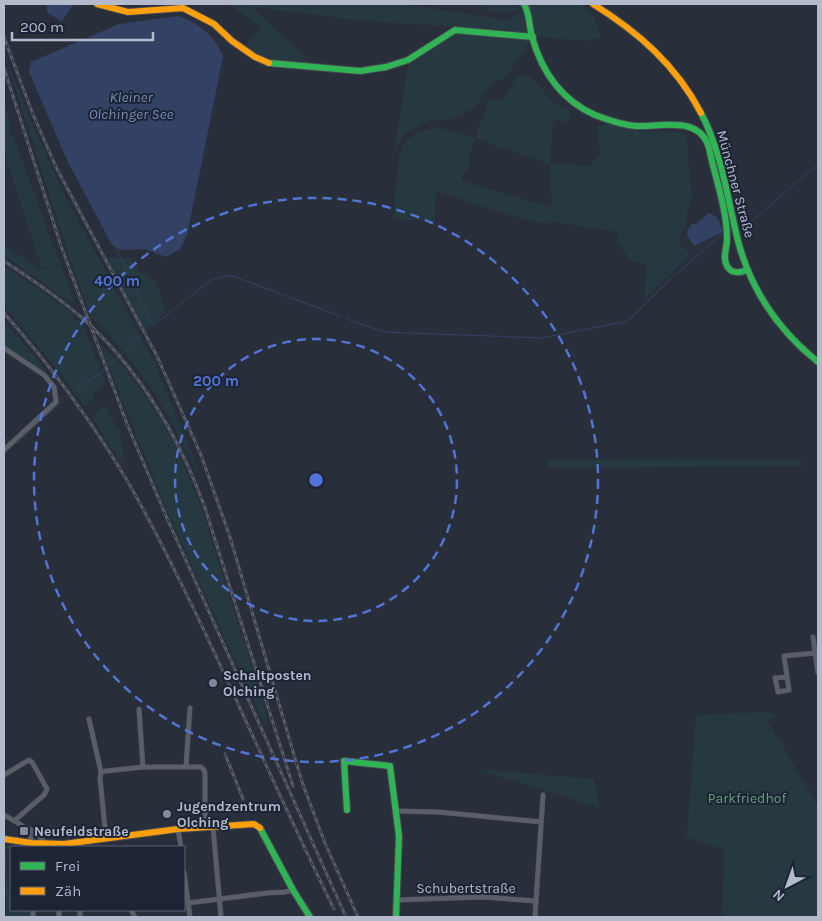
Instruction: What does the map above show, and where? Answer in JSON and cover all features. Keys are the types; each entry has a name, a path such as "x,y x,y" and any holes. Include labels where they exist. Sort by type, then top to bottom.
{"street":[{"path":"97,4 128,12 183,8 214,24 232,41 255,57 270,63 360,71 386,67 408,60 455,30 533,37"},
{"path":"524,4 528,9 533,37 549,78 556,88 577,104 594,114 616,122 639,126 683,125 693,128 704,135 707,140 726,227 726,265 728,269 735,272 748,270"},
{"name":"Münchner Straße","path":"594,4 622,22 650,45 672,68 695,101 715,145 738,243 762,300 789,337 818,362"},
{"path":"4,348 44,376 54,387 56,402 4,450"},
{"path":"813,637 818,673"},
{"path":"787,677 784,656 816,653"},
{"path":"186,766 190,708"},
{"path":"139,709 143,767"},
{"path":"90,719 101,772 106,838"},
{"path":"4,775 30,760 47,788 44,795 14,821"},
{"path":"347,810 344,761 390,766 399,836 396,917"},
{"path":"101,772 143,767 201,767 204,770 205,827"},
{"path":"535,917 542,795"},
{"path":"396,811 438,812 541,822"},
{"path":"4,815 32,830 46,844"},
{"path":"4,839 32,845 81,845 106,838 178,829 256,825 264,832 293,890 310,917"},
{"path":"22,826 31,835 32,845"},
{"path":"213,827 220,917"},
{"path":"178,829 180,846"},
{"path":"185,880 190,917"},
{"path":"188,903 293,890"},
{"name":"Schubertstraße","path":"396,900 483,897 536,901"}],"green space":[{"path":"229,4 402,4 506,20 525,10 522,4 581,4 594,17 601,37 588,41 542,37 506,30 367,21 253,7 313,66 264,61 245,46 261,27"},
{"path":"487,4 517,4 520,10 506,13 485,10"},
{"path":"456,32 525,39 530,42 505,78 493,81 474,108 449,120 432,119 403,135 394,152 409,61"},
{"path":"5,56 35,130 68,202 154,362 202,483 182,441 148,384 104,328 91,317 71,262"},
{"path":"530,76 554,103 569,111 570,120 563,122 553,118 550,164 590,166 600,155 597,126 609,124 638,131 686,133 692,199 687,211 687,223 679,236 680,244 691,255 645,298 646,264 631,261 617,241 619,232 549,221 546,224 513,216 436,191 434,222 393,218 399,155 406,141 420,132 438,127 475,138 489,100 503,100 517,77","holes":["475,138 549,164 552,208 463,181 461,176 469,168 469,156"]},
{"path":"4,101 11,126 8,132 14,138 60,264 42,269 4,151"},
{"path":"4,245 42,270 61,265 74,302 72,300 70,302 4,255"},
{"path":"106,258 129,258 141,273 156,282 165,310 157,322 145,329"},
{"path":"4,266 73,314 74,318 83,325 105,383 92,393 94,399 84,406 58,370 4,306"},
{"path":"4,321 48,373 46,374 4,346"},
{"path":"99,343 121,364 140,389 158,415 177,449 201,507 263,702 268,722 265,725 168,513"},
{"path":"102,406 107,406 110,416 120,431 124,460 121,463 92,417"},
{"path":"548,460 801,460 802,466 548,467"},
{"name":"Parkfriedhof","path":"773,712 776,718 767,720 818,806 818,917 722,917 724,850 687,837 696,715"},
{"path":"479,770 594,779 599,807"},
{"path":"4,845 12,846 6,850 10,911 31,911 31,917 6,917"}],"water":[{"path":"45,4 73,5 62,21 47,13 47,5"},
{"name":"Kleiner Olchinger See","path":"178,16 193,22 211,36 223,57 187,235 180,249 166,257 145,249 120,250 112,245 67,160 29,72 31,62 119,24"},
{"path":"709,213 717,217 723,232 694,246 687,235 688,229 692,224 696,224"}],"waterway":[{"path":"742,228 818,164"},
{"path":"347,319 384,332 542,338 628,321 668,281 721,235"},
{"path":"116,248 153,326 211,280 230,275 340,316"},
{"path":"76,389 98,375 141,336"},
{"path":"16,444 64,399"},
{"path":"4,438 9,441"}],"railway":[{"path":"4,37 32,112 57,169 157,356 201,455 230,537 302,782 325,843 358,917"},
{"path":"4,68 61,246 127,424 166,516 346,917"},
{"path":"4,261 62,302 102,337 138,380 169,427 182,452 204,505 293,786"},
{"path":"4,313 68,392 112,455 135,495 200,622 334,909"},
{"path":"225,754 243,799"}],"traffic: fast":[{"path":"524,4 532,37 541,62 554,84 572,101 595,115 615,122 636,126 678,125 689,127 697,131 704,138 709,148 725,216 727,239 726,263 733,272 747,270"},
{"path":"269,63 360,71 386,67 408,60 455,30 533,37"},
{"path":"701,113 719,159 738,241 750,276 758,292 779,323 818,362"},
{"path":"347,810 344,761 390,766 399,836 396,917"},
{"path":"260,828 293,890 310,917"}],"traffic: slow":[{"path":"97,4 128,12 183,8 214,24 232,41 255,57 269,63"},
{"path":"593,4 640,38 668,65 701,113"},
{"path":"4,839 32,843 64,844 178,829 254,824 260,828"}],"place":[{"name":"Schaltposten Olching","path":"213,683"},
{"name":"Jugendzentrum Olching","path":"167,814"},
{"name":"Neufeldstraße","path":"24,831"}]}
